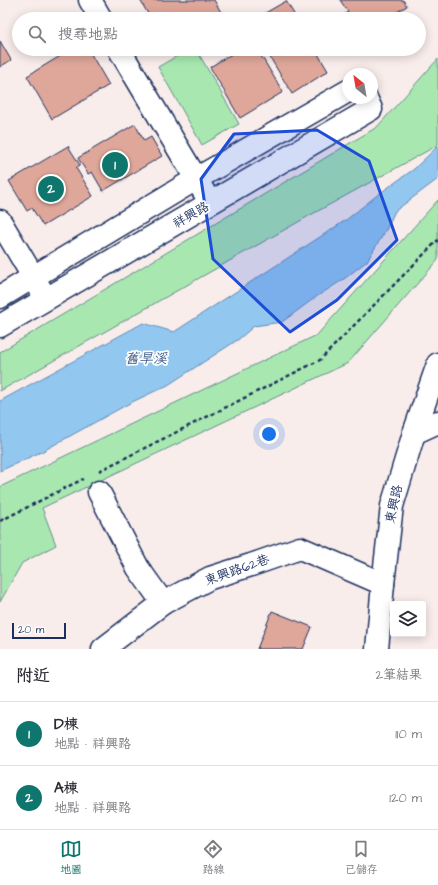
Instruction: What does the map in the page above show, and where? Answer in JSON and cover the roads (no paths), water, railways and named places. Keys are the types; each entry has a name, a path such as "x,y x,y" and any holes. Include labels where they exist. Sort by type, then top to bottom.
{"street":[{"path":"90,0 97,12"},
{"path":"123,56 210,204"},
{"path":"0,297 196,180 342,95"},
{"name":"祥興路","path":"0,326 372,109 369,104"},
{"path":"0,221 47,299"},
{"name":"東興路","path":"377,649 392,506 414,432 438,364"},
{"path":"414,432 438,422"},
{"path":"92,482 138,568 163,603"},
{"name":"東興路62巷","path":"103,649 163,603 210,578 300,548 383,584"}],"water":[{"name":"舊旱溪","path":"438,146 438,179 395,211 386,230 367,261 344,279 282,322 254,326 239,339 168,385 128,404 43,451 0,471 0,401 143,323 174,332 346,220 414,169"}],"place":[{"name":"D棟","path":"115,165"},
{"name":"A棟","path":"51,189"}]}
